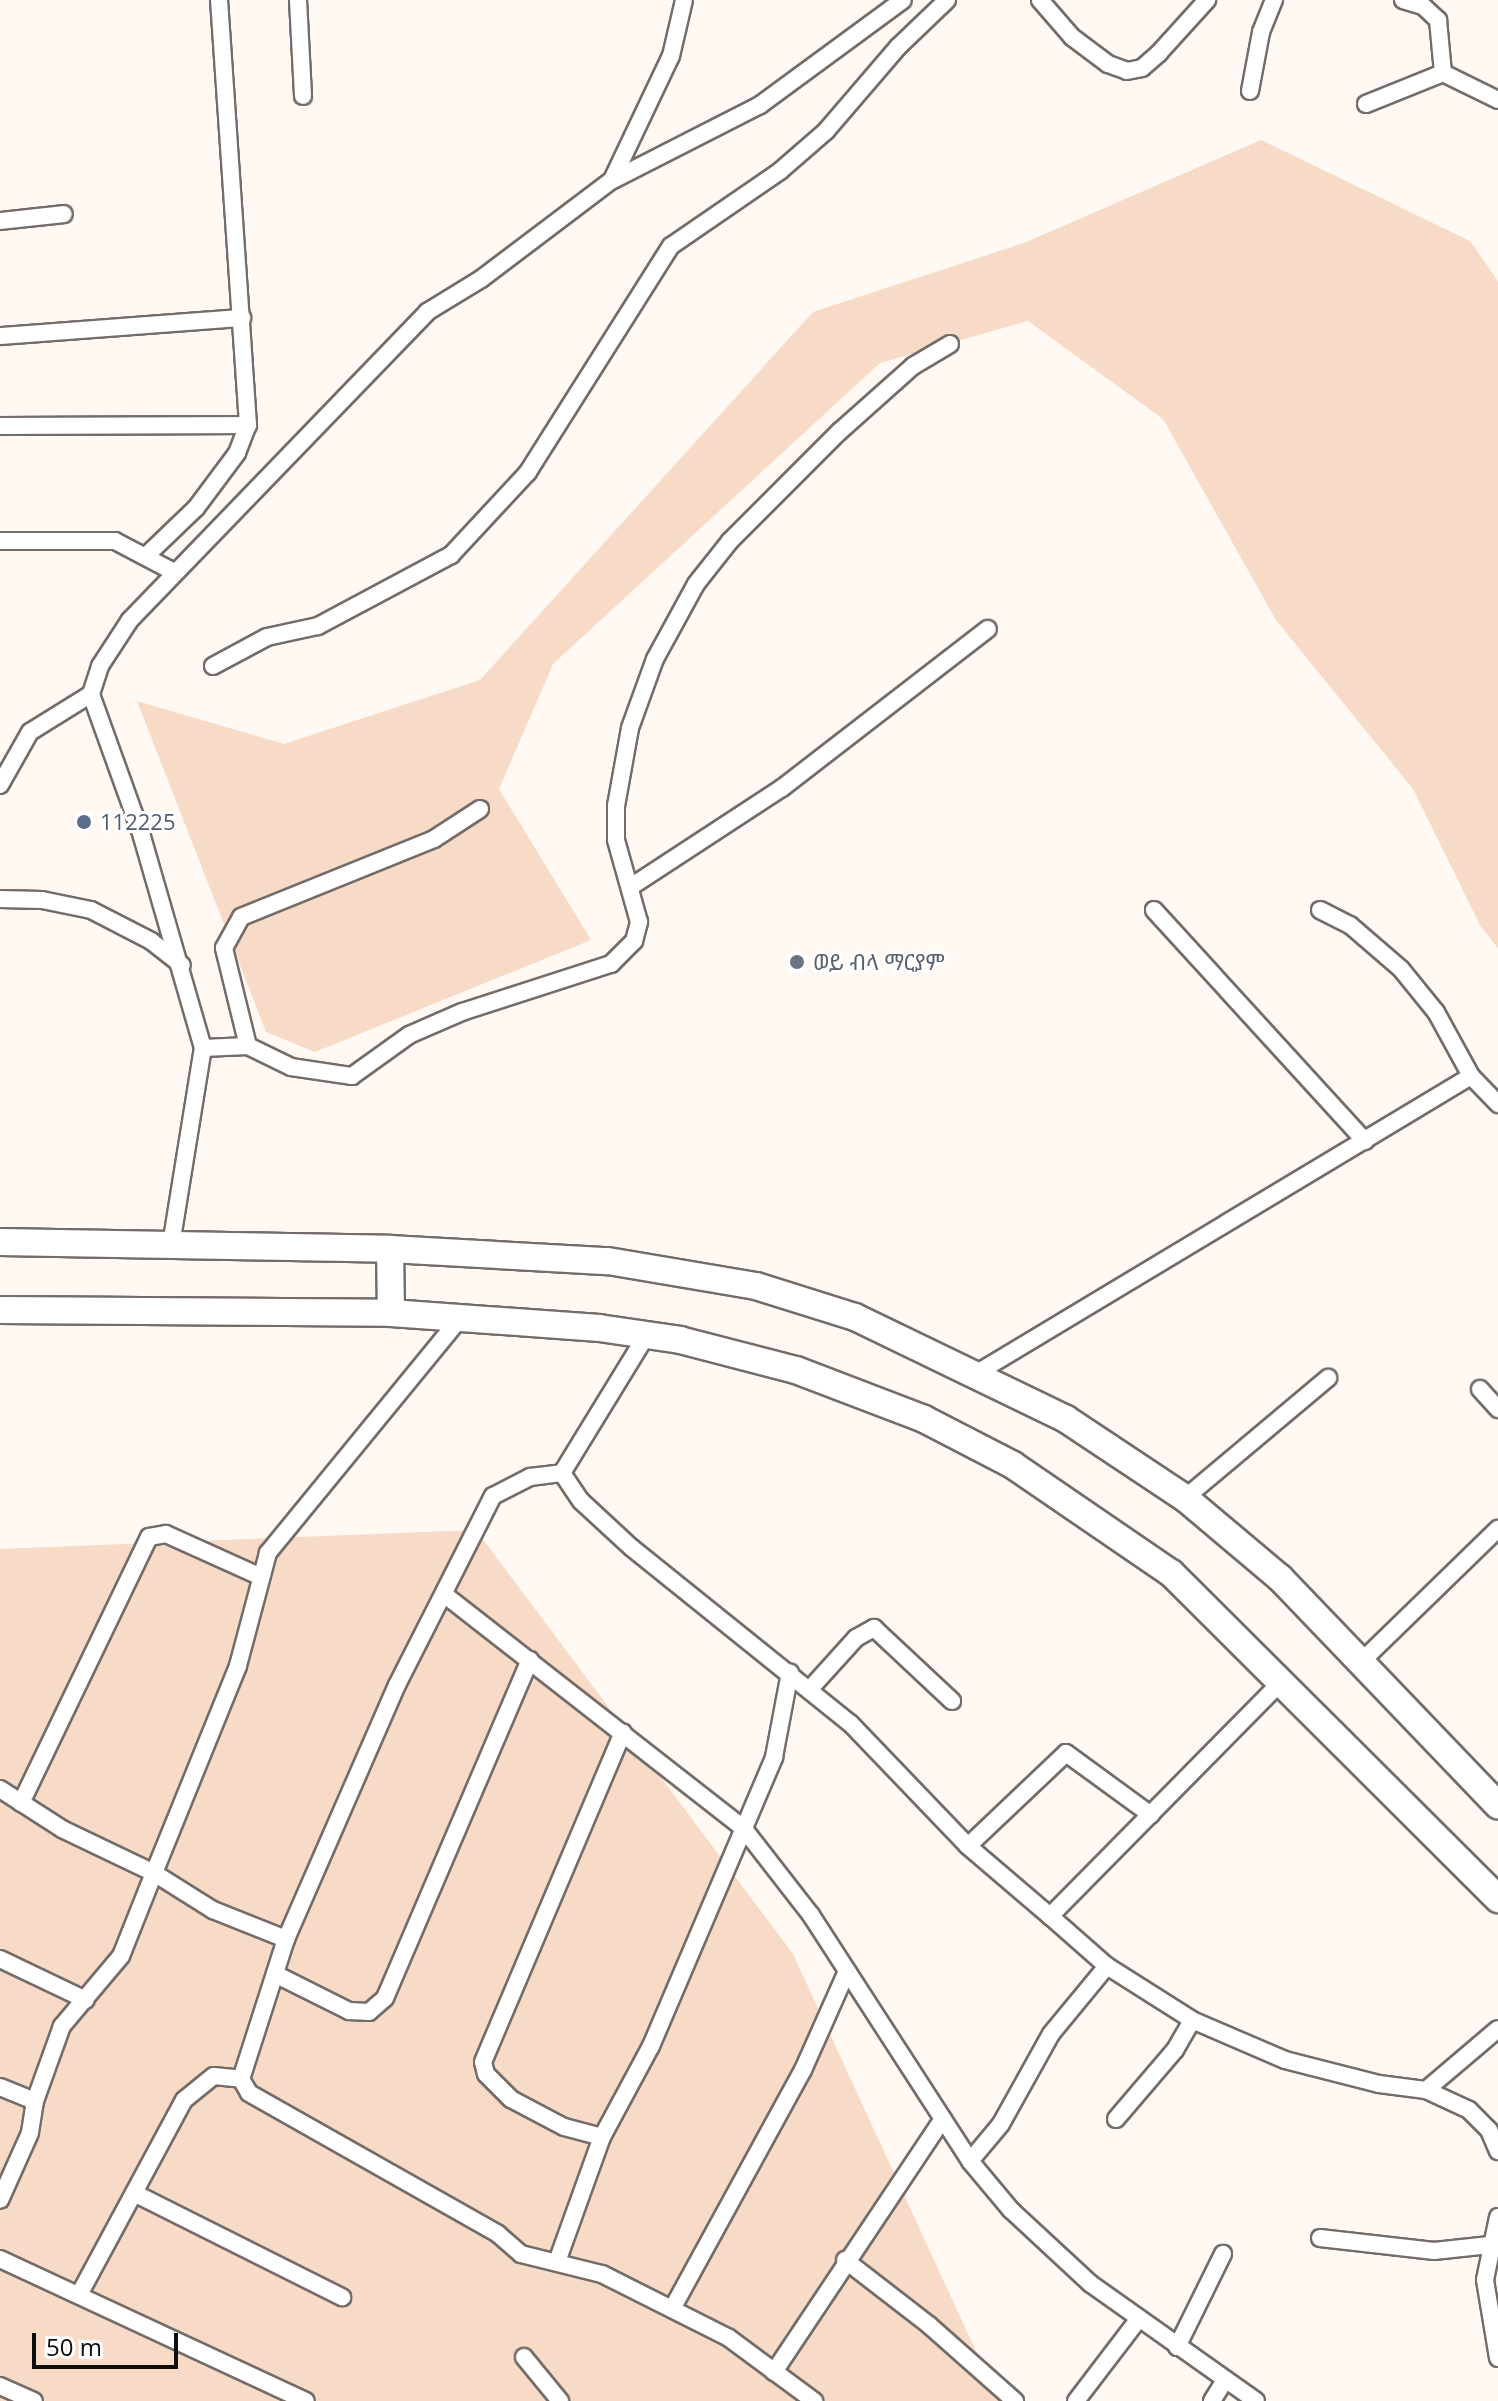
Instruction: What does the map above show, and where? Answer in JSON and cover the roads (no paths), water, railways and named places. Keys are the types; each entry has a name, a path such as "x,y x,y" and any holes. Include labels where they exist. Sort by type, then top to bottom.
{"main road":[{"path":"0,1242 390,1249 608,1261 756,1286 855,1317 977,1373 1066,1419 1185,1498 1280,1578 1498,1805"},
{"path":"390,1249 391,1313"},
{"path":"0,1310 391,1313 646,1336 796,1370 924,1419 1013,1465 1171,1573 1498,1899"}],"street":[{"path":"148,554 196,508 237,453 248,425 219,0"},
{"path":"298,0 303,96"},
{"path":"612,180 671,56 684,0"},
{"path":"0,785 30,732 91,694 109,649 174,572 427,312 481,279 612,180 760,105 903,0"},
{"path":"213,666 267,637 318,626 451,555 537,459 671,246 780,171 826,131 898,47 947,0"},
{"path":"1040,0 1072,37 1108,64 1135,71 1159,53 1207,0"},
{"path":"1250,91 1261,32 1274,0"},
{"path":"1403,0 1423,6 1438,20 1443,73"},
{"path":"1366,104 1443,73 1498,100"},
{"path":"0,221 64,214"},
{"path":"0,336 242,318"},
{"path":"203,1048 248,1046 291,1067 352,1076 409,1035 462,1012 611,964 634,941 639,922 632,886 616,840 616,806 630,728 655,659 696,584 730,541 839,432 913,366 950,344"},
{"path":"0,426 248,425"},
{"path":"0,541 115,541 148,554 174,572"},
{"path":"632,886 782,788 988,629"},
{"path":"91,694 182,965 203,1048 171,1245"},
{"path":"248,1046 224,948 241,917 434,839 480,809"},
{"path":"0,899 42,900 91,910 151,941 182,965"},
{"path":"1154,910 1365,1141"},
{"path":"1320,910 1350,925 1401,969 1436,1012 1471,1076 1498,1104"},
{"path":"977,1373 1471,1076"},
{"path":"0,2200 30,2133 35,2101 62,2026 121,1956 238,1666 259,1576 277,1538 461,1317"},
{"path":"562,1473 646,1336"},
{"path":"1185,1498 1328,1378"},
{"path":"1480,1389 1498,1409"},
{"path":"562,1473 530,1477 493,1496 343,1801 286,1939 241,2079 249,2093 484,2226 521,2254 536,2260 558,2259 602,2274 672,2309 729,2338 814,2401"},
{"path":"562,1473 581,1501 632,1548 850,1723 968,1846 1107,1966 1192,2020 1285,2060 1379,2084 1426,2090 1469,2110 1489,2130 1498,2151"},
{"path":"1361,1662 1498,1529"},
{"path":"21,1803 149,1537 166,1534 259,1576"},
{"path":"445,1595 744,1829 847,1971 970,2161 1023,2220 1138,2320 1256,2401"},
{"path":"809,1690 856,1638 874,1628 952,1701"},
{"path":"275,1974 349,2011 369,2012 385,1998 530,1660"},
{"path":"558,2259 602,2137 651,2046 774,1757 790,1672"},
{"path":"1050,1916 1282,1681"},
{"path":"602,2137 564,2127 511,2099 486,2074 483,2062 623,1732"},
{"path":"968,1846 1066,1753 1151,1815"},
{"path":"0,1789 62,1829 154,1873 213,1910 286,1939"},
{"path":"0,1959 86,2000"},
{"path":"970,2161 1001,2124 1051,2034 1107,1966"},
{"path":"672,2309 803,2070 847,1971"},
{"path":"1116,2119 1175,2050 1192,2020"},
{"path":"1426,2090 1498,2029"},
{"path":"80,2293 184,2100 214,2076 241,2079"},
{"path":"0,2087 35,2101"},
{"path":"774,2372 845,2260 943,2119"},
{"path":"134,2193 342,2297"},
{"path":"1498,2217 1485,2280 1498,2358"},
{"path":"1320,2238 1434,2251 1490,2245"},
{"path":"1177,2347 1223,2254"},
{"path":"0,2259 80,2293 306,2401"},
{"path":"845,2260 929,2325 1015,2401"},
{"path":"1076,2401 1138,2320"},
{"path":"524,2357 560,2401"},
{"path":"1212,2401 1225,2380"},
{"path":"0,2386 34,2401"}],"place":[{"name":"112225","path":"84,822"},
{"name":"ወይ ብላ ማርያም","path":"797,962"}]}
